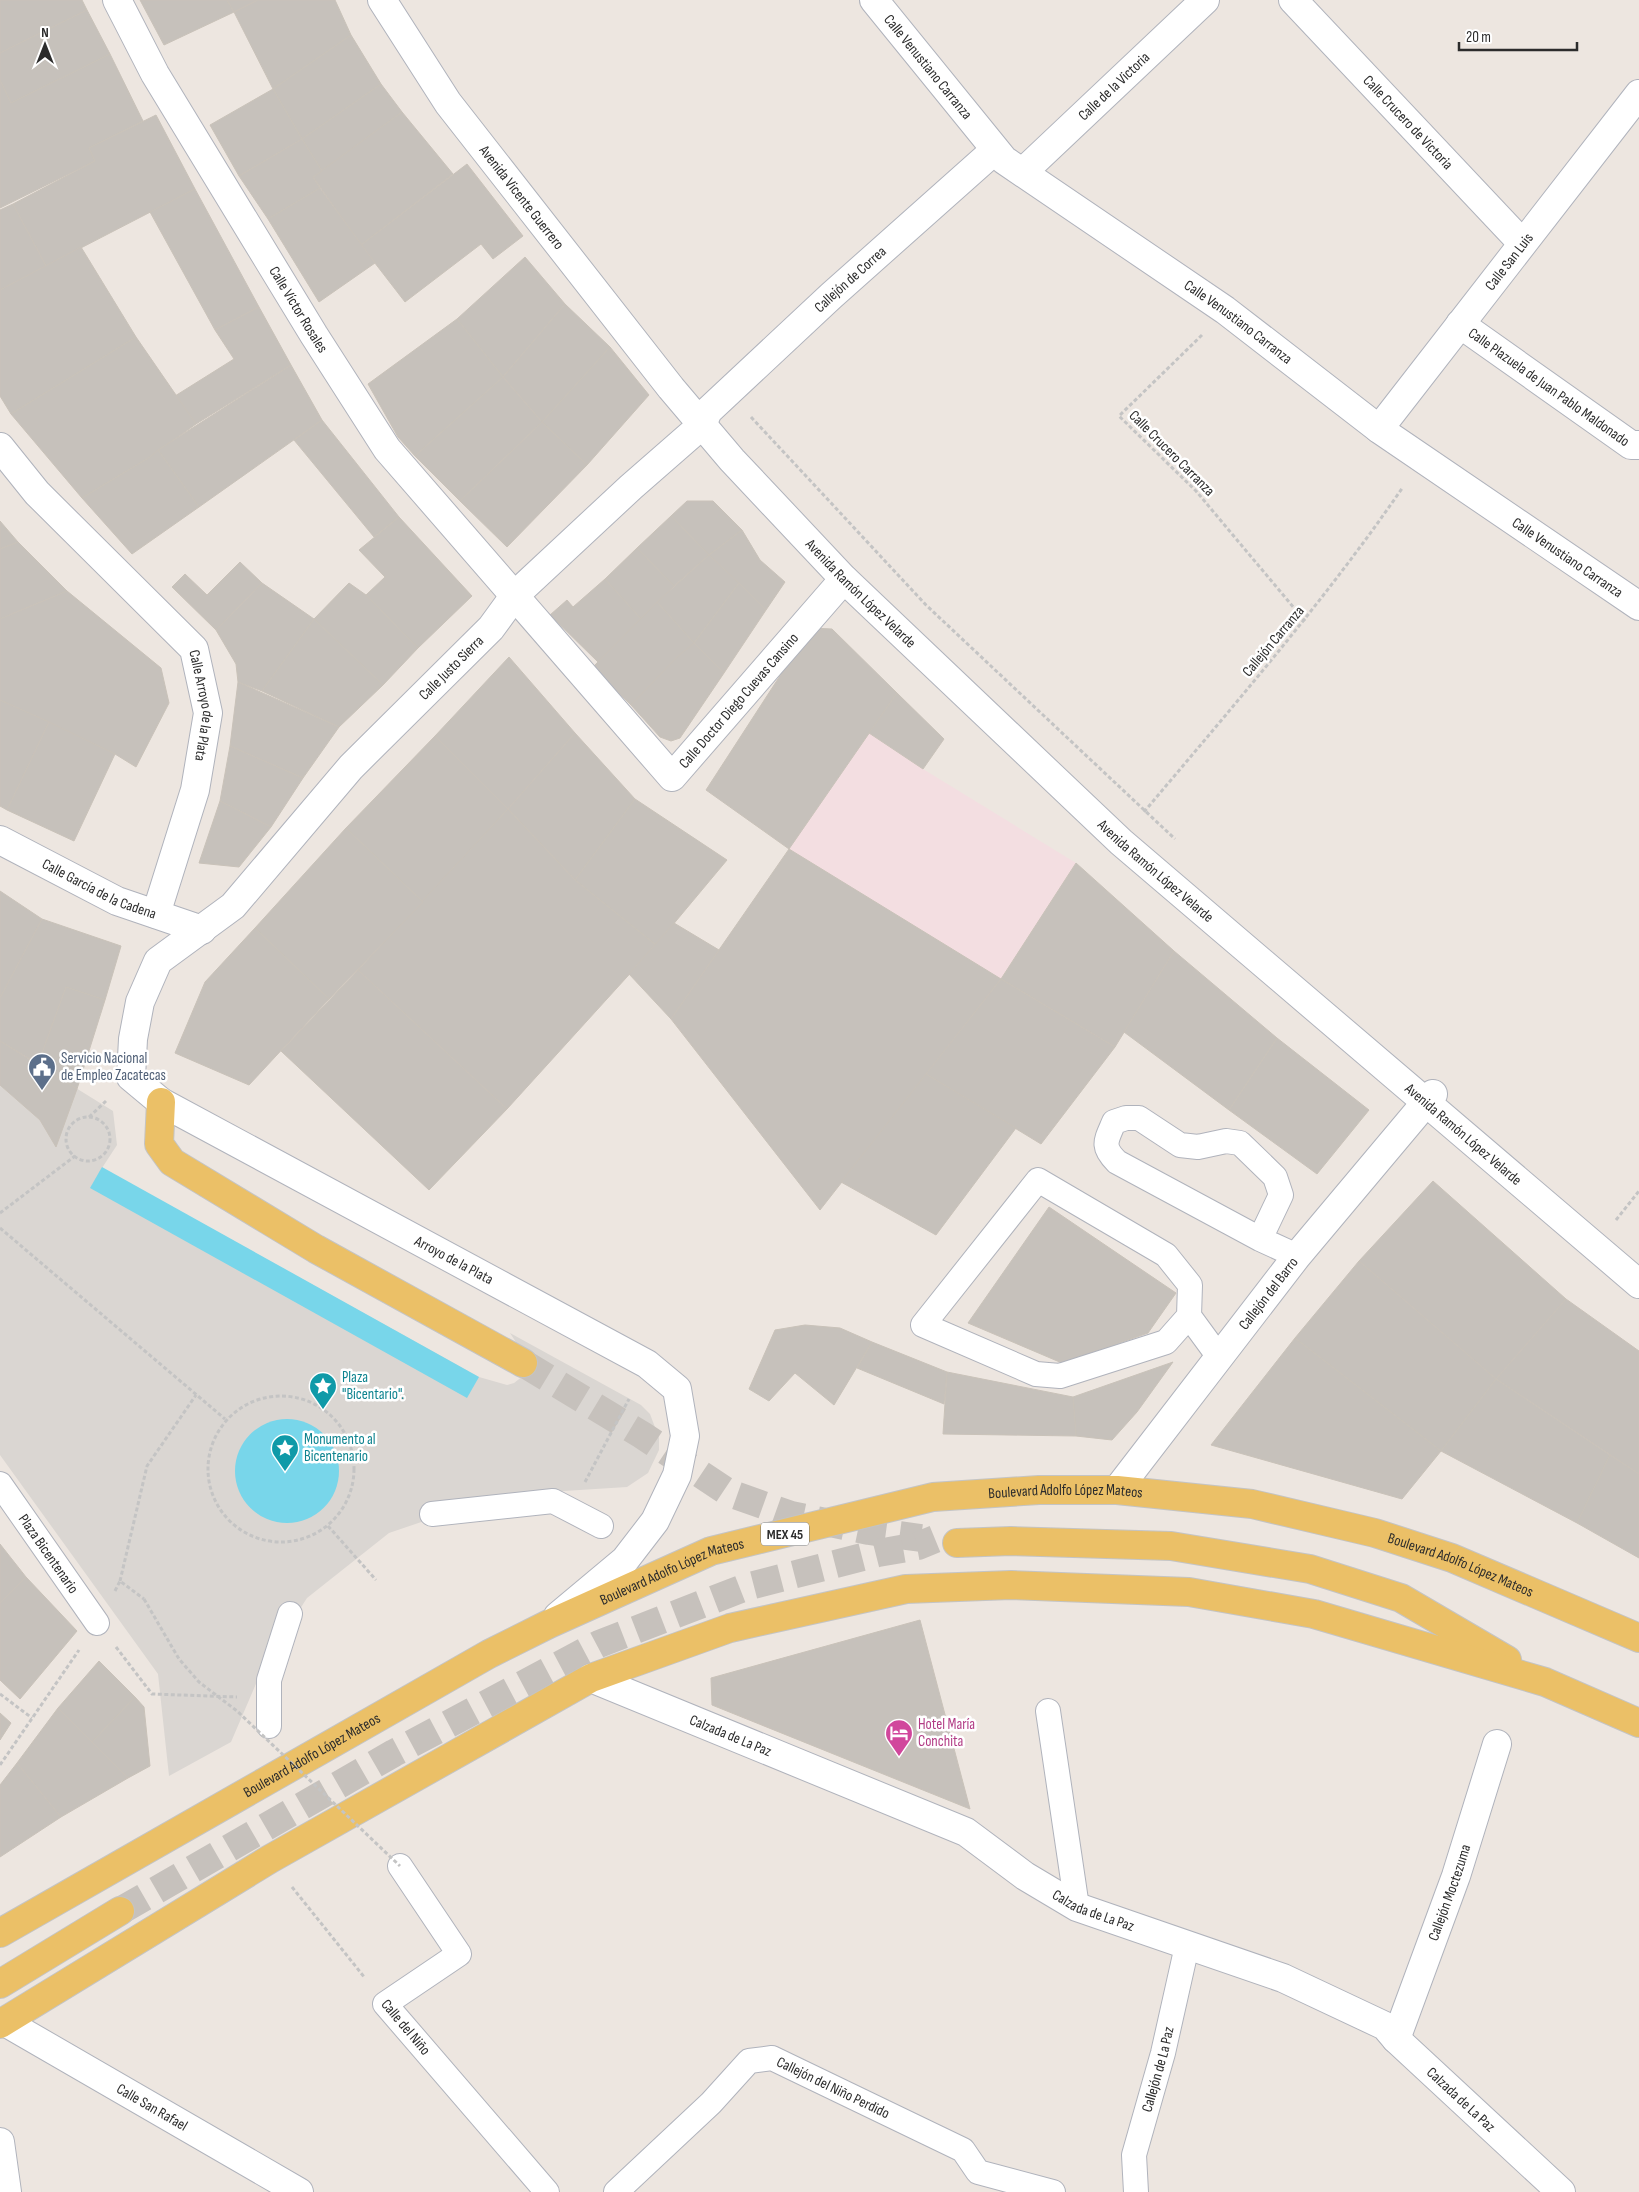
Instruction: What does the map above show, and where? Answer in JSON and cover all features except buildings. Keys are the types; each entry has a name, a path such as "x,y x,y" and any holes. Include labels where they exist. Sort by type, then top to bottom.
{"main road":[{"path":"161,1102 159,1144 172,1162 325,1254 523,1363"},
{"name":"Boulevard Adolfo López Mateos","path":"0,1933 489,1654 548,1624 711,1551 933,1497 1039,1490 1117,1490 1252,1504 1375,1533 1452,1558 1639,1638"},
{"path":"957,1543 1012,1541 1171,1546 1310,1569 1401,1598 1545,1682 1639,1723"},
{"path":"2,2023 270,1858 591,1678 730,1628 906,1589 1011,1585 1189,1592 1314,1614 1545,1682"},
{"path":"0,1984 120,1911"}],"street":[{"name":"Calle Víctor Rosales","path":"117,0 160,82 314,335 387,449 515,595"},
{"name":"Avenida Vicente Guerrero","path":"382,0 448,102 671,388 705,418"},
{"name":"Calle Venustiano Carranza","path":"874,0 1004,160 1224,310 1379,429 1639,606"},
{"name":"Calle de la Victoria","path":"1023,172 1205,0"},
{"name":"Calle Crucero de Victoria","path":"1293,0 1522,243"},
{"name":"Calle San Luis","path":"1379,429 1639,94"},
{"name":"Callejón de Correa","path":"705,418 830,296 995,150"},
{"name":"Calle Plazuela de Juan Pablo Maldonado","path":"1460,324 1631,445 1639,445"},
{"name":"Calle Justo Sierra","path":"202,930 233,906 351,768 491,628 515,595 705,418"},
{"name":"Avenida Ramón López Velarde","path":"705,418 732,460 844,579 1121,842 1429,1098 1615,1226 1639,1266"},
{"name":"Avenida Ramón López Velarde","path":"705,418 946,658 1128,830 1639,1284"},
{"name":"Calle Arroyo de la Plata","path":"0,447 37,493 194,649 208,713 194,790 156,914"},
{"name":"Calle Doctor Diego Cuevas Cansino","path":"515,595 672,777 844,579"},
{"name":"Calle García de la Cadena","path":"0,840 117,901 202,930"},
{"name":"Arroyo de la Plata","path":"202,930 158,961 140,1002 133,1039 131,1077 161,1102 647,1364 678,1389 685,1436 677,1475 655,1521 625,1560 548,1624"},
{"name":"Callejón del Barro","path":"1117,1490 1297,1256 1429,1098"},
{"name":"Calzada de La Paz","path":"591,1678 966,1832 1025,1876 1078,1908 1283,1978 1386,2026 1396,2039 1561,2192"},
{"name":"Callejón Moctezuma","path":"1396,2039 1456,1876 1497,1744"},
{"name":"Calle San Rafael","path":"2,2023 299,2192"},
{"path":"0,2142 7,2192"}],"lane":[{"path":"1260,1239 1281,1195 1275,1177 1240,1143 1226,1141 1198,1147 1180,1145 1139,1118 1126,1118 1114,1122 1105,1142 1108,1152 1117,1162 1260,1239 1297,1256"},
{"path":"1189,1316 1166,1342 1060,1376 1036,1374 923,1325 1038,1180 1166,1255 1190,1285 1189,1316 1219,1357"},
{"name":"Plaza Bicentenario","path":"0,1484 97,1623"},
{"path":"432,1514 553,1501 601,1526"},
{"path":"269,1726 269,1680 290,1614"},
{"path":"1048,1711 1078,1908"},
{"path":"385,2004 459,1954 400,1866"},
{"name":"Callejón de La Paz","path":"1136,2192 1134,2155 1163,2053 1187,1946"},
{"name":"Calle del Niño","path":"385,2004 547,2192"},
{"name":"Callejón del Niño Perdido","path":"616,2192 711,2103 749,2061 772,2058 963,2150 978,2172 1053,2192"}],"path":[{"name":"Calle Crucero Carranza","path":"1224,310 1214,324 1119,416 1196,491 1305,621"},
{"path":"746,412 926,605 1180,844"},
{"name":"Callejón Carranza","path":"1128,830 1305,621 1368,537 1423,458"},
{"path":"81,1118 95,1118 102,1122 109,1135 109,1141 103,1154 89,1160 75,1156 67,1146 66,1139 70,1126 81,1118"},
{"path":"0,1213 75,1156"},
{"path":"1615,1226 1639,1191"},
{"path":"0,1228 225,1419"},
{"path":"120,1581 147,1466 196,1395"},
{"path":"283,1395 308,1400 330,1413 346,1432 354,1457 354,1482 345,1506 328,1526 306,1538 284,1542 261,1540 240,1530 224,1515 213,1496 207,1474 209,1451 225,1419 258,1399 283,1395"},
{"path":"581,1490 629,1399"},
{"path":"328,1526 376,1580"},
{"path":"144,1599 179,1659 199,1682 237,1711 400,1866"},
{"path":"0,1765 97,1623 152,1694 269,1699"},
{"path":"0,1694 32,1718"},
{"name":"Calle del Niño","path":"270,1858 385,2004"}],"shaded area":[{"path":"869,733 923,769 1076,863 1001,979 789,849"},
{"name":"Plaza \"Bicentario\".","path":"0,1041 113,1111 117,1145 102,1168 479,1377 507,1385 514,1383 523,1376 523,1353 510,1333 641,1405 650,1414 659,1438 659,1450 648,1473 627,1487 548,1492 480,1502 389,1533 307,1598 264,1665 231,1742 169,1776 158,1674 0,1455"}],"water":[{"path":"102,1167 479,1377 467,1398 90,1188"},
{"path":"287,1419 307,1423 324,1434 335,1451 339,1471 335,1491 324,1508 307,1519 287,1523 267,1519 250,1508 239,1491 235,1471 239,1451 250,1434 267,1423"}],"tunnel":[{"path":"523,1363 642,1435 729,1493 791,1515 869,1531 921,1538"},
{"path":"120,1911 394,1753 599,1644 746,1587 878,1553 918,1546 935,1539"}],"place":[{"name":"Servicio Nacional de Empleo Zacatecas","path":"42,1091"},
{"name":"Plaza \"Bicentario\".","path":"323,1410"},
{"name":"Monumento al Bicentenario","path":"285,1472"},
{"name":"Hotel María Conchita","path":"899,1757"}]}
